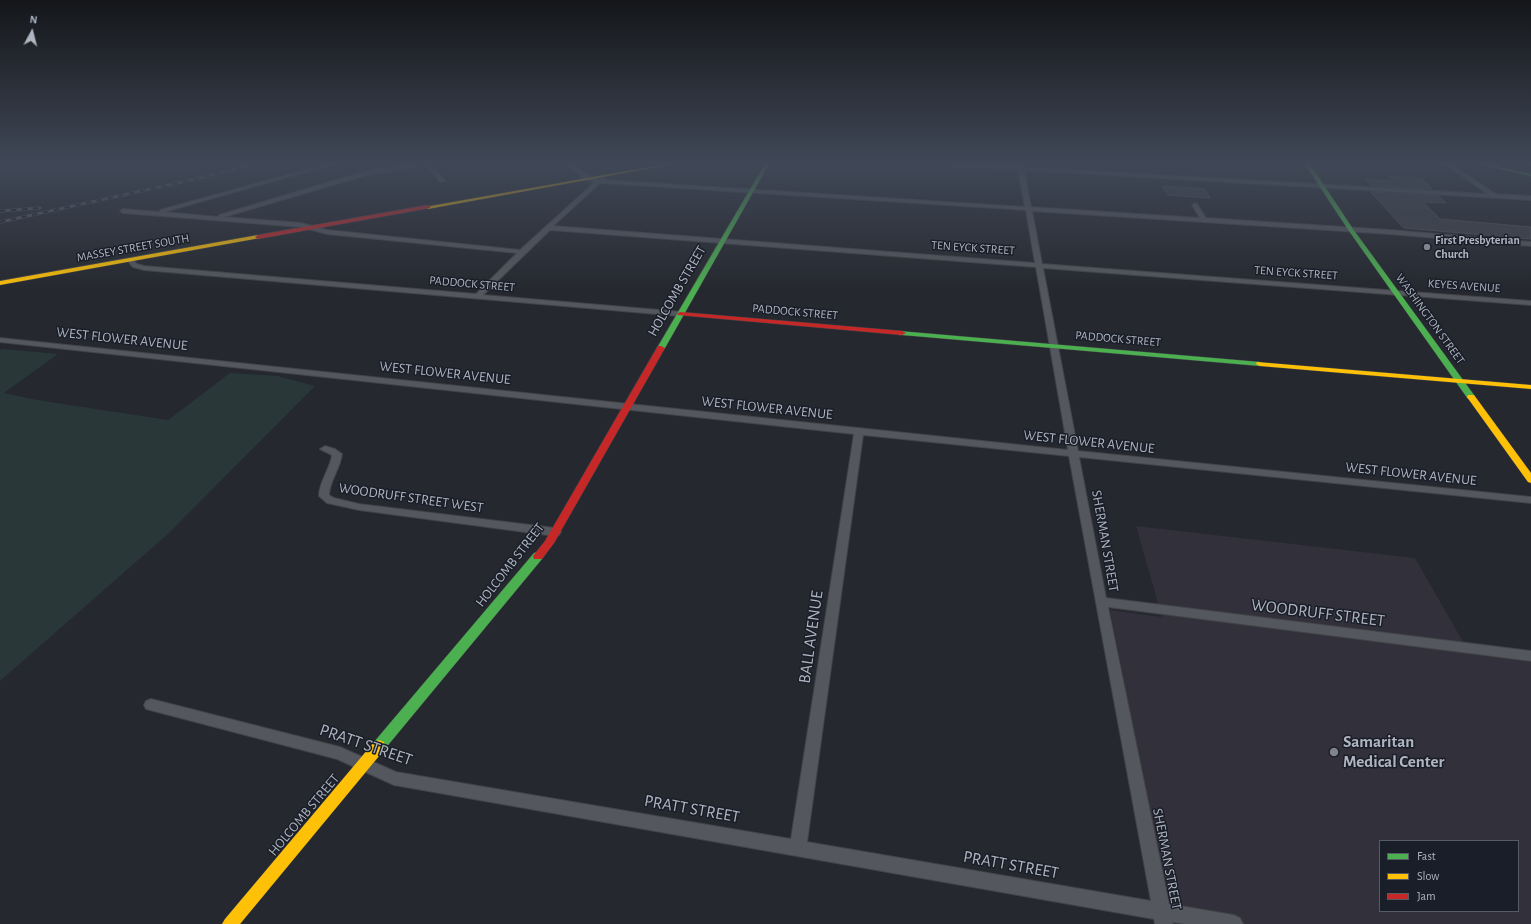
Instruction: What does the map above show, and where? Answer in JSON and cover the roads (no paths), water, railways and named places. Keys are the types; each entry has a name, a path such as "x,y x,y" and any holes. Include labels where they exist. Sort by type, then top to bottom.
{"main road":[{"name":"MASSEY STREET SOUTH","path":"0,283 430,207"},
{"name":"HOLCOMB STREET","path":"230,924 548,543 628,407 741,207"},
{"name":"WASHINGTON STREET","path":"1336,207 1531,480"},
{"name":"PADDOCK STREET","path":"680,314 1531,387"}],"street":[{"path":"154,213 175,207"},
{"path":"216,218 252,207"},
{"path":"478,296 522,252 571,207"},
{"path":"984,207 1204,220 1531,244"},
{"path":"1196,207 1204,220"},
{"name":"SHERMAN STREET","path":"1028,210 1101,602 1163,918"},
{"path":"123,211 289,224 327,232 522,252"},
{"name":"TEN EYCK STREET","path":"549,228 1396,292"},
{"name":"PADDOCK STREET","path":"131,260 135,266 144,268 680,314"},
{"name":"KEYES AVENUE","path":"1396,292 1531,303"},
{"name":"WEST FLOWER AVENUE","path":"0,340 1074,455 1531,500"},
{"name":"BALL AVENUE","path":"798,847 859,431"},
{"name":"WOODRUFF STREET WEST","path":"325,450 332,451 337,454 337,460 326,479 324,488 324,496 331,501 359,507 555,532"},
{"name":"WOODRUFF STREET","path":"1101,602 1531,656"},
{"name":"PRATT STREET","path":"151,705 340,753 394,778 798,847 1163,918 1234,924"}],"railway":[{"path":"0,222 68,207"},
{"path":"0,211 40,208"}],"place":[{"name":"First Presbyterian Church","path":"1427,247"},
{"name":"Samaritan Medical Center","path":"1334,752"}]}
